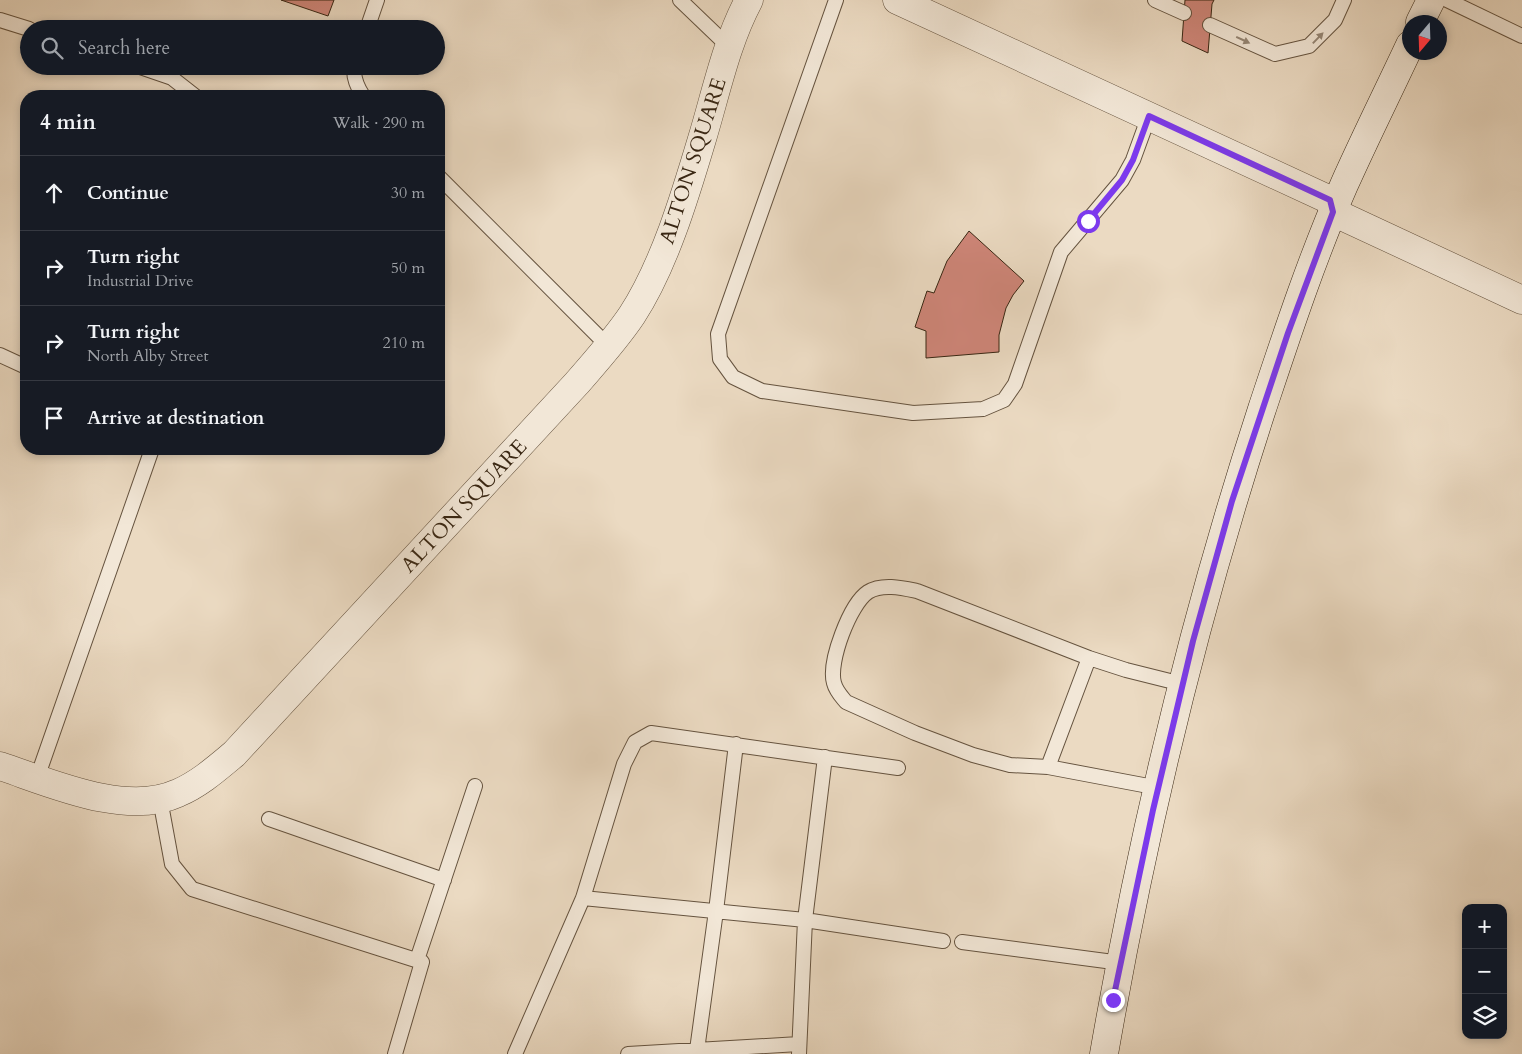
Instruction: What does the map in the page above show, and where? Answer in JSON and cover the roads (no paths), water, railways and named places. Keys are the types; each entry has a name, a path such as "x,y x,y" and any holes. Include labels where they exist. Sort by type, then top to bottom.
{"street":[{"name":"ALTON SQUARE","path":"0,766 102,799 136,802 160,799 176,794 203,780 234,754 609,347 632,314 660,261 672,229 701,142 729,47 738,22 749,0"},
{"path":"897,0 1330,200 1333,212"},
{"path":"945,0 962,31"},
{"path":"1424,15 1431,0"},
{"path":"1104,1054 1121,963 1182,684 1232,501 1288,333 1333,212 1344,184 1403,60"},
{"path":"1333,212 1522,300"}],"lane":[{"path":"370,20 377,0"},
{"path":"680,0 729,47"},
{"path":"836,0 718,334 720,360 734,377 762,391 913,413 983,409 1004,400 1015,384 1061,252 1122,180 1133,160 1149,116"},
{"path":"1155,0 1184,13"},
{"path":"1210,25 1275,54 1309,46 1335,20 1344,0"},
{"path":"1447,0 1522,36"},
{"path":"0,20 20,26"},
{"path":"163,75 172,78 187,90"},
{"path":"355,75 359,90"},
{"path":"445,183 609,347"},
{"path":"0,355 20,364"},
{"path":"37,778 150,455"},
{"path":"1159,788 1048,767 1010,765 972,755 915,733 846,702 838,693 833,682 836,652 851,611 869,592 892,586 917,591 1089,658 1126,670 1182,684"},
{"path":"1048,767 1089,658"},
{"path":"515,1054 583,898 624,764 635,742 652,734 736,744 898,768"},
{"path":"697,1050 736,744"},
{"path":"628,1054 697,1050 799,1049 805,920 825,757"},
{"path":"417,960 475,786"},
{"path":"160,799 172,864 192,889 422,962 395,1054"},
{"path":"269,819 444,880"},
{"path":"583,898 805,920 943,940"},
{"path":"962,942 1121,963"}]}
